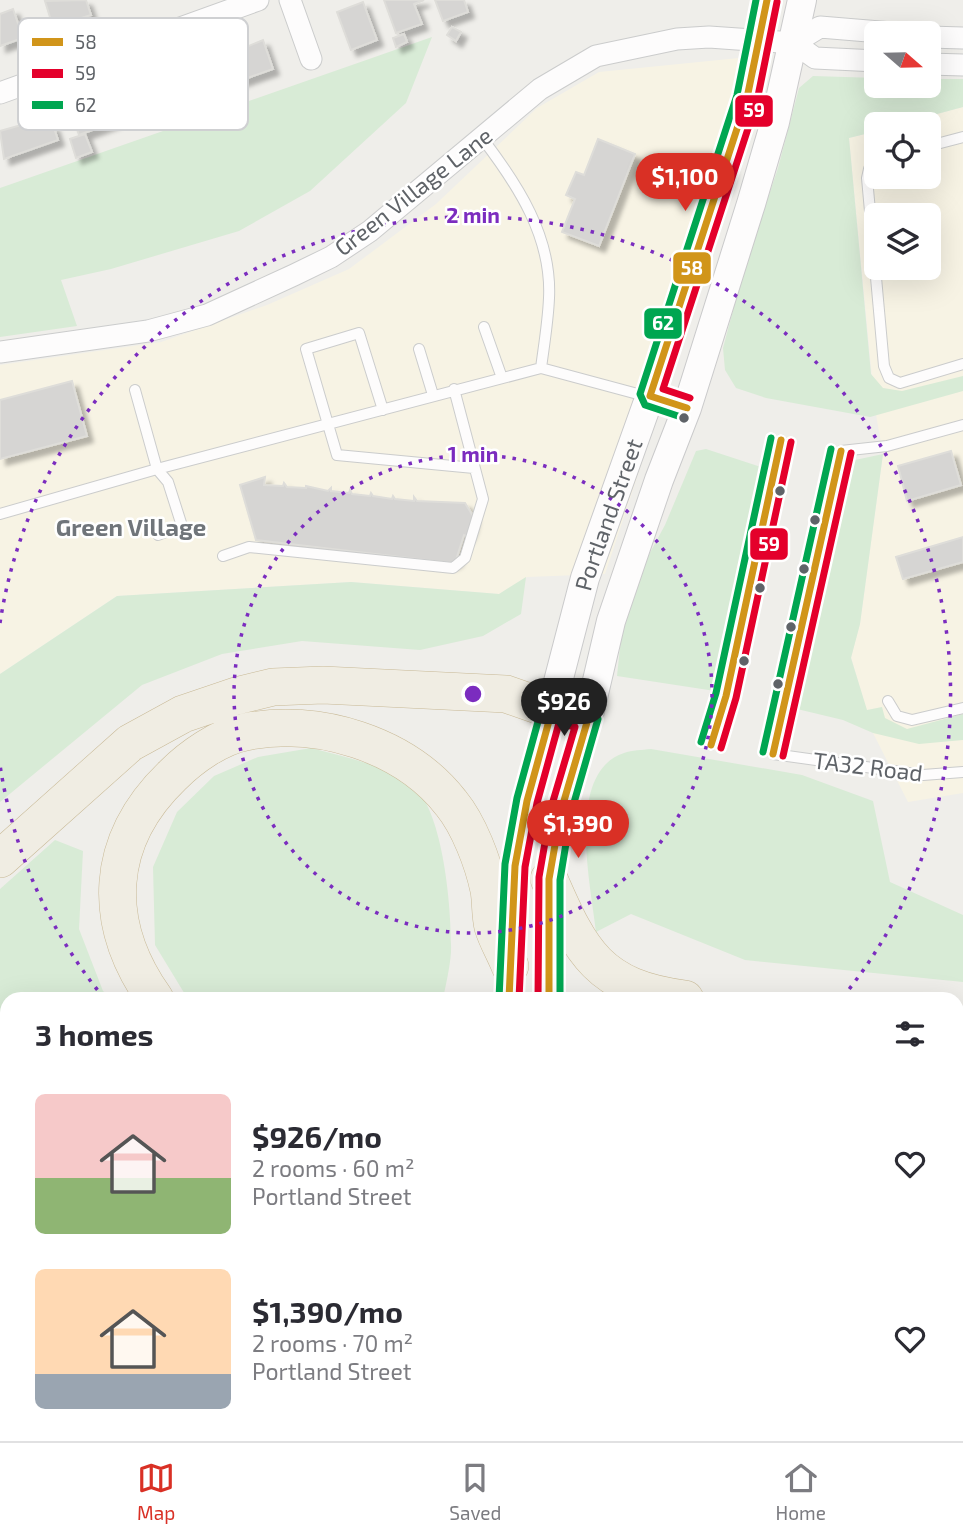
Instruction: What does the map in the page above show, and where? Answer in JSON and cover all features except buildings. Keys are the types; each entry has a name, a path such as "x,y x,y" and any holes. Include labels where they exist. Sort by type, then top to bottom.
{"highway":[{"path":"0,859 130,743 183,714 236,696 274,687 323,685 506,694 552,710"},
{"path":"150,992 135,971 121,927 116,882 131,829 159,788 186,762 244,732 290,729 340,735 380,748 410,764 451,803 467,827 488,888 493,926 510,983"},
{"path":"550,879 573,933 609,975 635,987 656,992"}],"main road":[{"name":"Portland Street","path":"548,992 550,879 561,811 588,719 611,621 659,480 687,408 751,204 777,42 767,0"},
{"name":"Portland Street","path":"510,983 515,866 527,801 585,578 650,396 747,98 802,0"},
{"path":"552,710 588,719"}],"street":[{"path":"208,18 258,0"},
{"path":"290,0 311,59"},
{"path":"777,42 820,27 864,31"},
{"name":"Green Village Lane","path":"0,352 148,331 207,315 331,257 370,231 540,89 596,56 677,39 709,37 777,42"},
{"path":"942,37 963,38"},
{"path":"777,42 815,58 864,60"},
{"path":"942,64 963,65"},
{"path":"0,93 18,87"}],"lane":[{"path":"941,143 963,137"},
{"path":"482,138 514,180 542,240 550,297 541,368"},
{"path":"868,189 884,366 889,378 901,383 963,365"},
{"path":"484,327 502,378"},
{"path":"383,410 359,333 306,349 337,454 474,468"},
{"path":"419,349 433,395"},
{"path":"0,514 157,469 329,426 454,389 541,368 687,408"},
{"path":"223,556 249,547 453,568 465,558 483,499 454,389"},
{"path":"135,390 157,469 169,482 182,527 158,535"},
{"name":"TA32 Road","path":"963,425 887,446 841,451 772,754 923,775 963,772"},
{"path":"711,745 726,696 782,440"},
{"path":"888,701 897,716 912,720 963,708"}],"shaded area":[{"path":"769,55 750,138 605,574 527,577 499,594 351,582 117,596 0,674 0,365 161,342 267,305 349,269 436,204 537,108 599,72"},
{"path":"963,107 963,793 908,802 873,733 851,657 860,624 883,454 875,409 849,138 864,134 864,189 941,189 941,113"}],"green space":[{"path":"432,37 406,103 310,191 239,231 111,269 61,280 77,326 0,337 0,188 166,130 248,130 248,101"},
{"path":"813,76 864,78 864,98 942,98 942,79 963,79 963,107 941,113 864,112 864,134 849,138 871,374 883,388 902,391 963,376 963,391 870,417 766,398 736,388 725,370 723,348 744,269 778,168 799,88"},
{"path":"706,449 764,468 715,691 617,676 621,638 640,571 665,525 696,451"},
{"path":"883,454 860,624 851,658 867,710 882,707 885,718 907,729 963,714 963,740 919,744 873,733 843,720 797,709 786,697 840,468 855,460"},
{"path":"526,577 521,614 483,636 420,650 302,641 222,654 142,685 0,802 0,674 117,596 351,582 499,594"},
{"path":"311,748 388,771 411,784 422,797 438,837 450,913 451,952 444,992 184,992 155,945 153,867 177,812 214,776 258,757"},
{"path":"651,749 802,775 873,801 890,882 963,915 963,982 745,960 631,914 596,932 586,832 588,806 594,783 606,764 624,753"},
{"path":"55,840 83,851 79,929 104,992 0,992 0,889"}],"transit line":[{"name":"62","path":"684,418 645,405 640,394 737,95 756,0"},
{"name":"58","path":"687,408 650,396 747,98 767,0"},
{"name":"59","path":"690,398 663,389 757,101 777,2"},
{"name":"62","path":"701,742 716,693 771,438"},
{"name":"58","path":"711,745 726,696 781,440"},
{"name":"59","path":"721,748 736,698 791,442"},
{"name":"62","path":"763,752 831,449"},
{"name":"58","path":"773,754 841,451"},
{"name":"59","path":"783,756 851,453"},
{"name":"62","path":"499,992 505,864 517,798 542,707 553,700 593,710 598,719 571,813 560,880 560,992"},
{"name":"58","path":"509,992 515,866 527,801 552,710 588,719 561,811 549,879 549,992"},
{"name":"59","path":"519,992 525,867 537,803 559,723 575,727 551,808 539,877 538,992"}],"district":[{"name":"Green Village","path":"131,526"}]}
